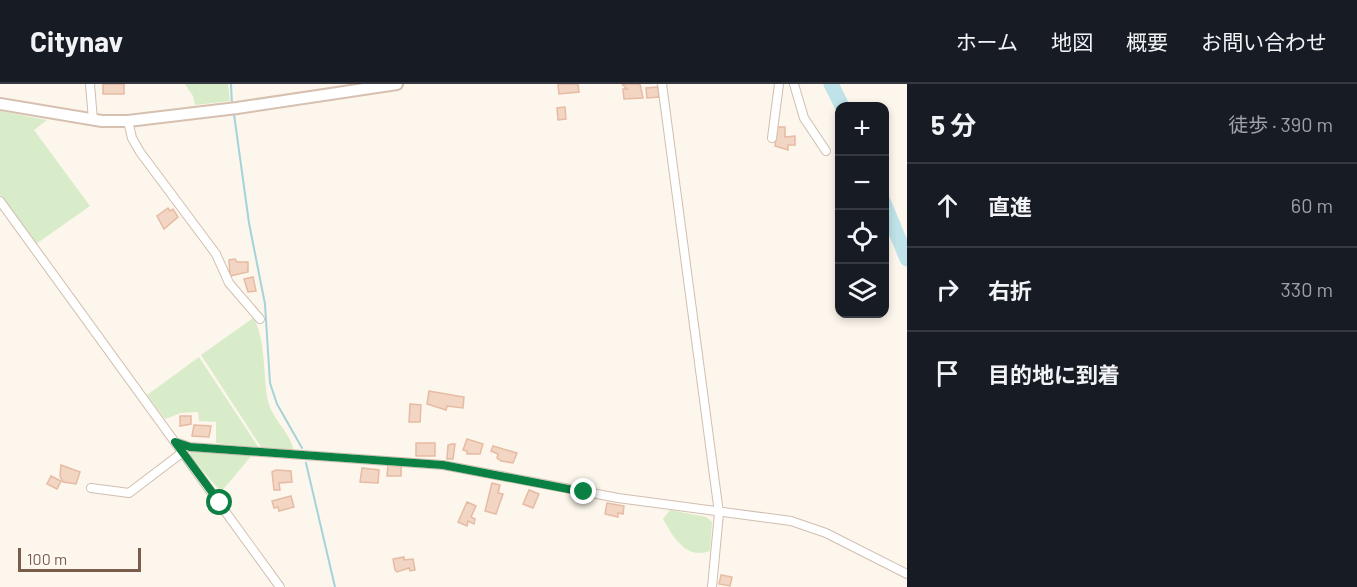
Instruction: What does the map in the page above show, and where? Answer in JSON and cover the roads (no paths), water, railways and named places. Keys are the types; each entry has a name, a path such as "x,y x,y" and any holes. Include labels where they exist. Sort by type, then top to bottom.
{"street":[{"path":"90,84 93,120"},
{"path":"0,104 93,120 128,121 237,108 397,84"},
{"path":"662,84 720,513 712,587"},
{"path":"772,138 779,84"},
{"path":"794,84 804,118 826,152"},
{"path":"128,121 132,138 140,152 216,254 229,283 260,319"},
{"path":"0,201 280,587"},
{"path":"175,442 190,447 443,465 595,494 791,521 826,533 907,574"},
{"path":"91,488 129,493 183,452"}],"waterway":[{"path":"231,84 232,105"},
{"path":"831,84 840,102"},
{"path":"234,114 249,223 265,304 270,383 277,404 302,448"},
{"path":"887,210 907,259"},
{"path":"306,463 335,587"}]}
